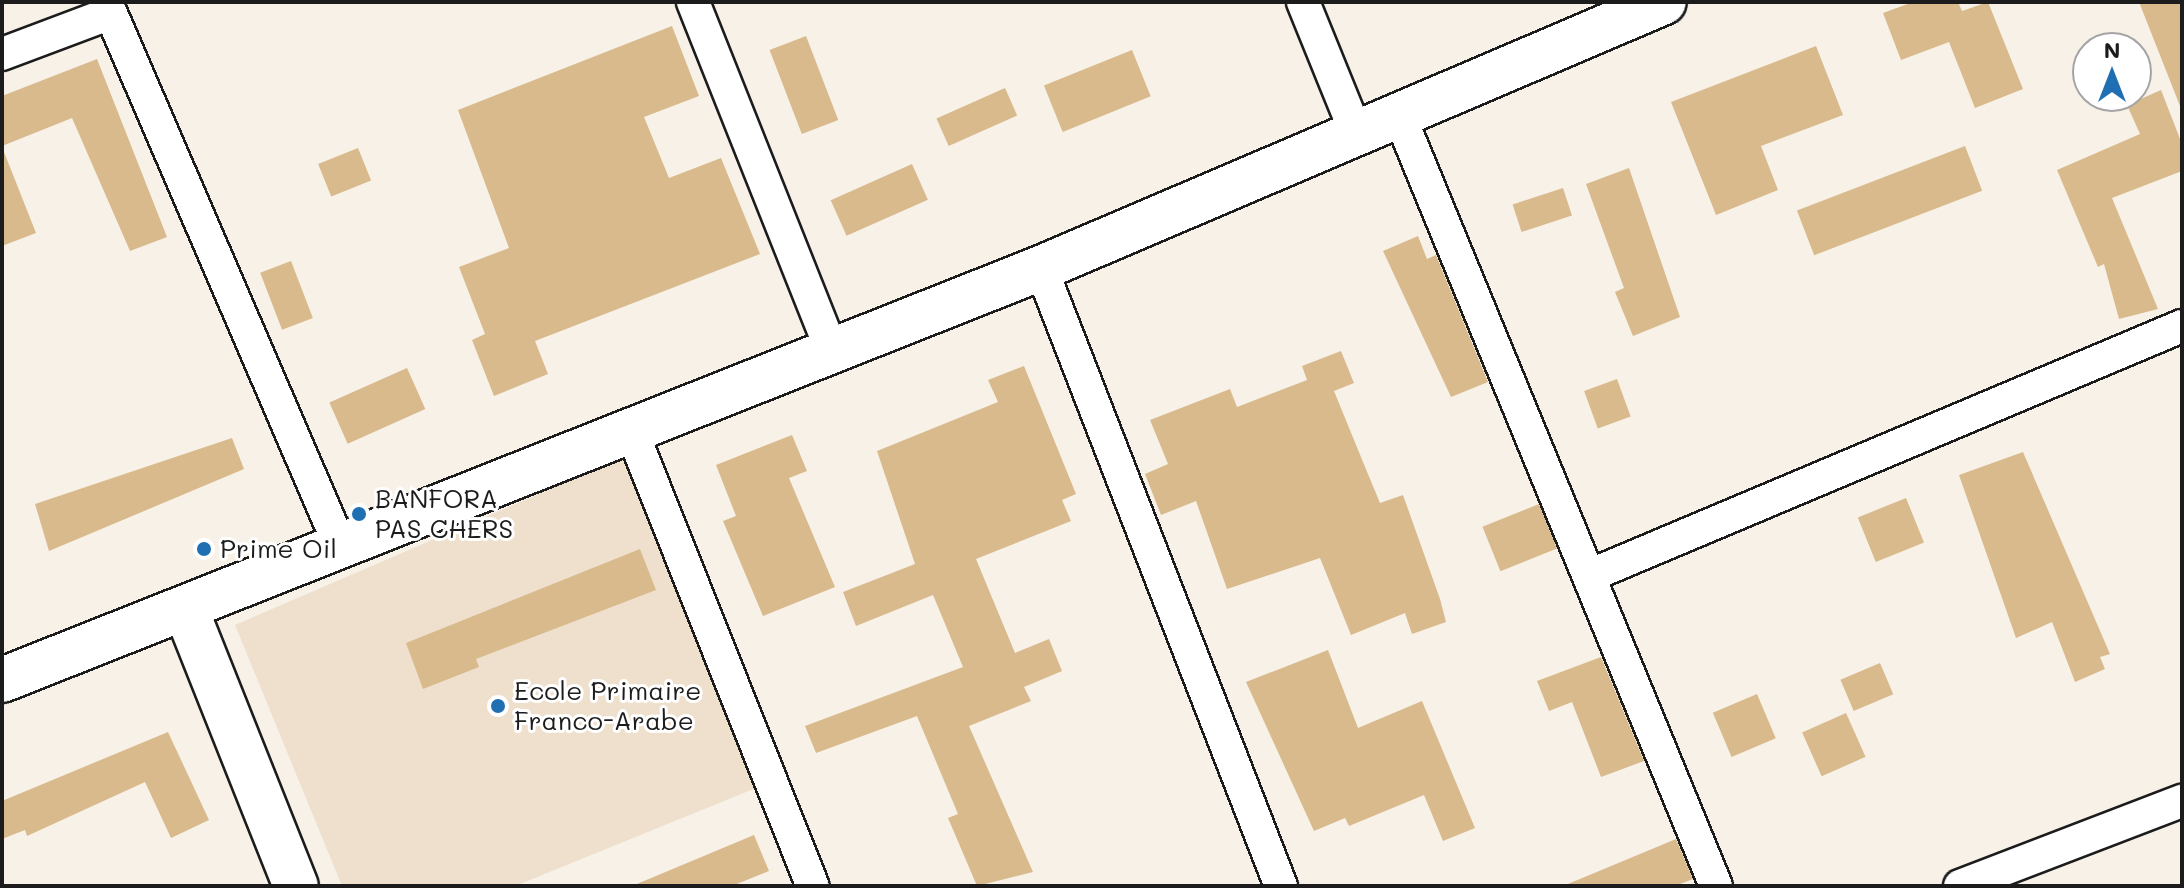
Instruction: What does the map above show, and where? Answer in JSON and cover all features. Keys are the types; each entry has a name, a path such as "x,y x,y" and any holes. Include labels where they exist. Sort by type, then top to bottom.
{"main road":[{"path":"2,680 186,610 1041,268 1664,2"},
{"path":"186,610 296,886"}],"street":[{"path":"693,2 832,352"},
{"path":"1303,2 1357,135"},
{"path":"2,54 108,7 341,548"},
{"path":"1400,117 1591,575 1716,886"},
{"path":"1041,268 1281,886"},
{"path":"1591,575 2182,326"},
{"path":"632,432 813,886"},
{"path":"1960,886 2182,801"}],"shaded area":[{"name":"Ecole Primaire Franco-Arabe","path":"627,456 761,786 515,886 342,886 235,625"}],"building":[{"path":"1913,2 1958,2 1962,11 1988,2 2023,89 1975,108 1949,42 1901,60 1883,13"},
{"path":"2139,2 2182,2 2182,106 2180,106"},
{"path":"672,26 699,96 644,117 669,178 721,158 760,254 535,341 548,374 494,396 472,340 485,334 459,267 509,248 458,110"},
{"path":"806,36 838,120 802,134 770,50"},
{"path":"1816,46 1843,115 1761,146 1778,190 1716,215 1671,102"},
{"path":"1132,50 1151,96 1063,132 1044,86"},
{"path":"97,59 167,237 130,251 72,118 2,146 2,96"},
{"path":"1005,88 1017,115 949,146 936,119"},
{"path":"2161,90 2182,144 2182,171 2112,198 2158,309 2119,319 2104,264 2098,267 2057,170 2140,134 2130,112 2152,112 2152,94"},
{"path":"1965,146 1982,191 1814,255 1797,211"},
{"path":"358,148 371,180 331,197 318,164"},
{"path":"2,153 36,233 2,246"},
{"path":"912,164 928,200 847,236 831,200"},
{"path":"1629,168 1680,317 1633,336 1615,292 1624,288 1586,184"},
{"path":"1563,188 1572,216 1522,232 1513,204"},
{"path":"1418,236 1427,259 1436,255 1488,382 1451,397 1383,251"},
{"path":"291,261 313,318 282,330 260,273"},
{"path":"1341,351 1354,383 1334,391 1380,503 1403,495 1446,622 1412,634 1405,613 1351,635 1320,558 1227,589 1196,501 1161,515 1145,474 1168,464 1150,420 1230,389 1237,407 1307,380 1302,366"},
{"path":"1024,366 1076,494 1062,500 1071,521 976,559 1015,653 1049,639 1062,671 1024,687 1031,701 969,726 1033,872 977,886 948,818 958,814 917,716 816,753 805,726 963,667 933,595 856,626 843,592 915,564 877,451 998,402 988,380"},
{"path":"407,368 425,409 348,444 329,403"},
{"path":"1617,379 1631,417 1598,429 1584,391"},
{"path":"792,435 807,471 789,478 835,587 763,616 723,521 736,516 716,465"},
{"path":"232,438 244,469 49,551 35,504"},
{"path":"2023,452 2110,654 2100,657 2105,669 2075,682 2052,622 2016,638 1959,475"},
{"path":"1906,498 1924,543 1876,562 1858,517"},
{"path":"1539,504 1557,549 1500,571 1482,527"},
{"path":"640,549 656,590 476,659 479,667 423,689 406,643"},
{"path":"1328,650 1358,728 1422,701 1475,828 1443,841 1424,795 1349,826 1345,818 1314,831 1246,682"},
{"path":"1601,657 1644,761 1601,777 1572,702 1549,711 1537,681"},
{"path":"1880,663 1893,694 1854,711 1840,680"},
{"path":"1757,694 1776,738 1732,757 1713,713"},
{"path":"1846,713 1866,757 1822,776 1802,733"},
{"path":"168,732 209,820 171,838 145,782 27,836 25,830 2,839 2,801"},
{"path":"754,835 769,871 732,886 632,886"},
{"path":"1676,839 1693,879 1675,886 1563,886"}],"place":[{"name":"BANFORA PAS CHERS","path":"359,514"},
{"name":"Prime Oil","path":"204,549"},
{"name":"Ecole Primaire Franco-Arabe","path":"498,706"}]}
